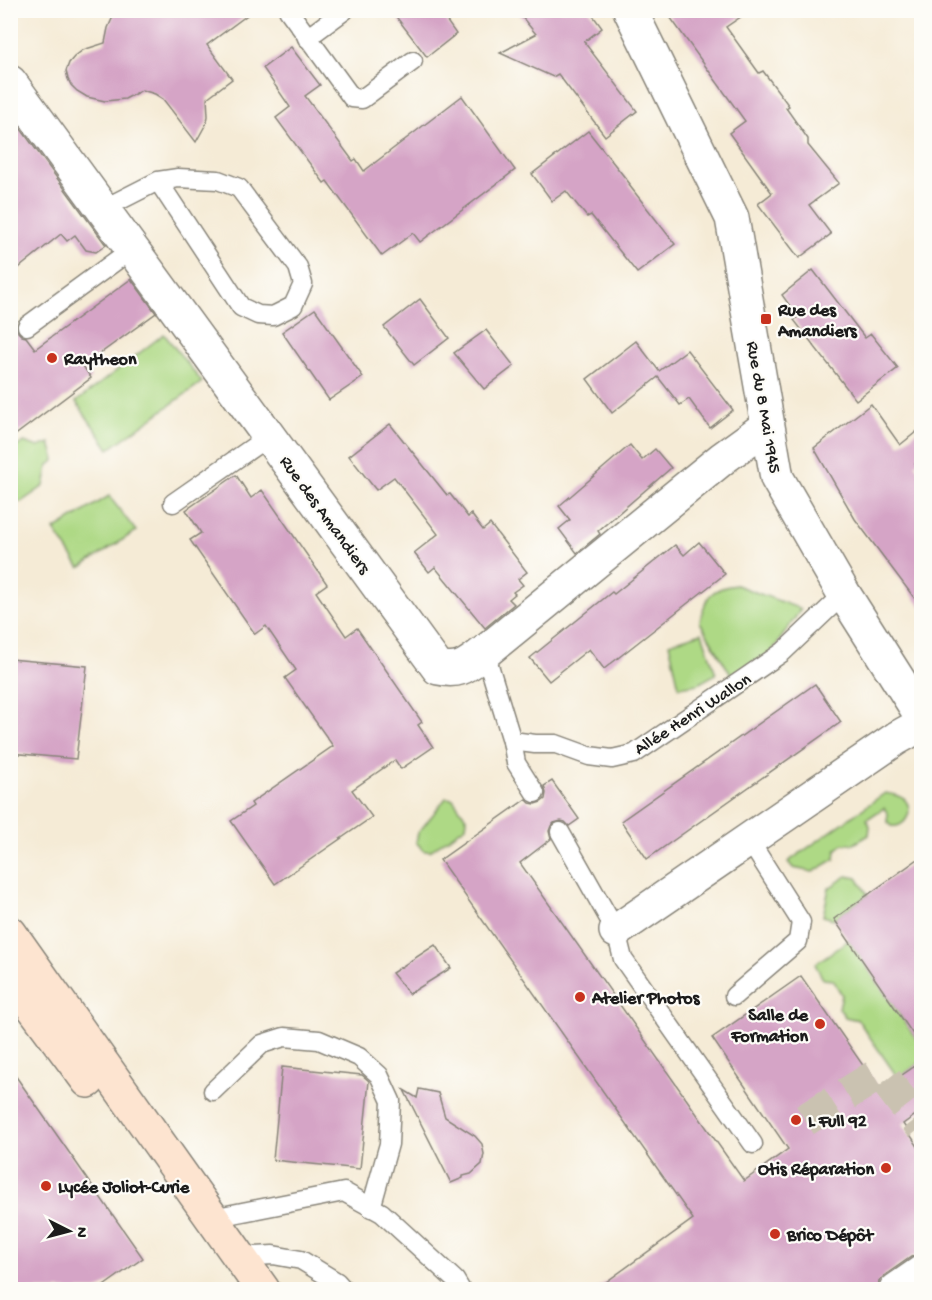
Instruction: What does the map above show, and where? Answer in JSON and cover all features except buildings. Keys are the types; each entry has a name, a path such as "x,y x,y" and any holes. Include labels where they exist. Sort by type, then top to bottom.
{"main road":[{"path":"10,933 263,1290"},
{"path":"10,976 136,1145 238,1290"}],"street":[{"name":"Rue du 8 Mai 1945","path":"630,10 732,218 777,478 844,594 921,717"},
{"name":"Rue des Amandiers","path":"10,82 438,669 451,671 462,668 484,652 730,452 767,426"},
{"path":"616,931 897,738 921,724"},
{"path":"896,1290 921,1272"}],"lane":[{"path":"288,10 352,98 362,99 413,61"},
{"path":"307,38 345,10"},
{"path":"103,209 158,181 178,178 218,180 239,188 298,267 303,284 293,306 273,316 258,315 241,307 158,181"},
{"path":"27,326 132,249"},
{"path":"173,503 269,436"},
{"name":"Allée Henri Wallon","path":"512,741 556,744 589,756 612,759 634,754 783,652 844,594"},
{"path":"484,652 512,741 516,763 535,793"},
{"path":"560,832 616,931 623,959 753,1144"},
{"path":"734,996 798,941 801,922 749,840"},
{"path":"213,1091 262,1044 284,1037 319,1040 359,1057 379,1075 391,1101 389,1144 371,1208"},
{"path":"212,1218 344,1192 381,1213 454,1280 461,1290"},
{"path":"240,1257 273,1255 301,1260 337,1282 344,1290"}],"green space":[{"path":"164,334 202,382 109,449 76,402"},
{"path":"24,442 38,447 50,443 55,460 48,466 44,486 21,502 10,502 11,450"},
{"path":"109,496 136,531 80,568 54,530"},
{"path":"736,585 801,609 771,653 731,675 700,622 706,601 710,596 727,586"},
{"path":"702,633 716,674 698,684 679,687 669,643"},
{"path":"885,793 900,797 907,803 909,813 901,824 891,826 887,821 888,814 884,808 867,819 870,826 869,835 854,844 843,844 836,850 835,859 813,872 793,868 788,862"},
{"path":"446,798 453,799 467,819 466,826 430,851 424,851 416,842 418,833"},
{"path":"847,876 857,878 868,895 834,919 823,916 829,888"},
{"path":"849,940 921,1046 921,1062 898,1078 858,1020 845,1017 839,1008 842,995 833,980 823,979 815,964"}],"tunnel":[{"path":"805,1120 880,1073 922,1127"}],"place":[{"name":"Rue des Amandiers","path":"766,319"},
{"name":"Raytheon","path":"52,358"},
{"name":"Atelier Photos","path":"580,997"},
{"name":"Salle de Formation","path":"820,1024"},
{"name":"L Full 92","path":"796,1120"},
{"name":"Otis Réparation","path":"886,1168"},
{"name":"Lycée Joliot-Curie","path":"46,1186"},
{"name":"Brico Dépôt","path":"775,1234"}]}
